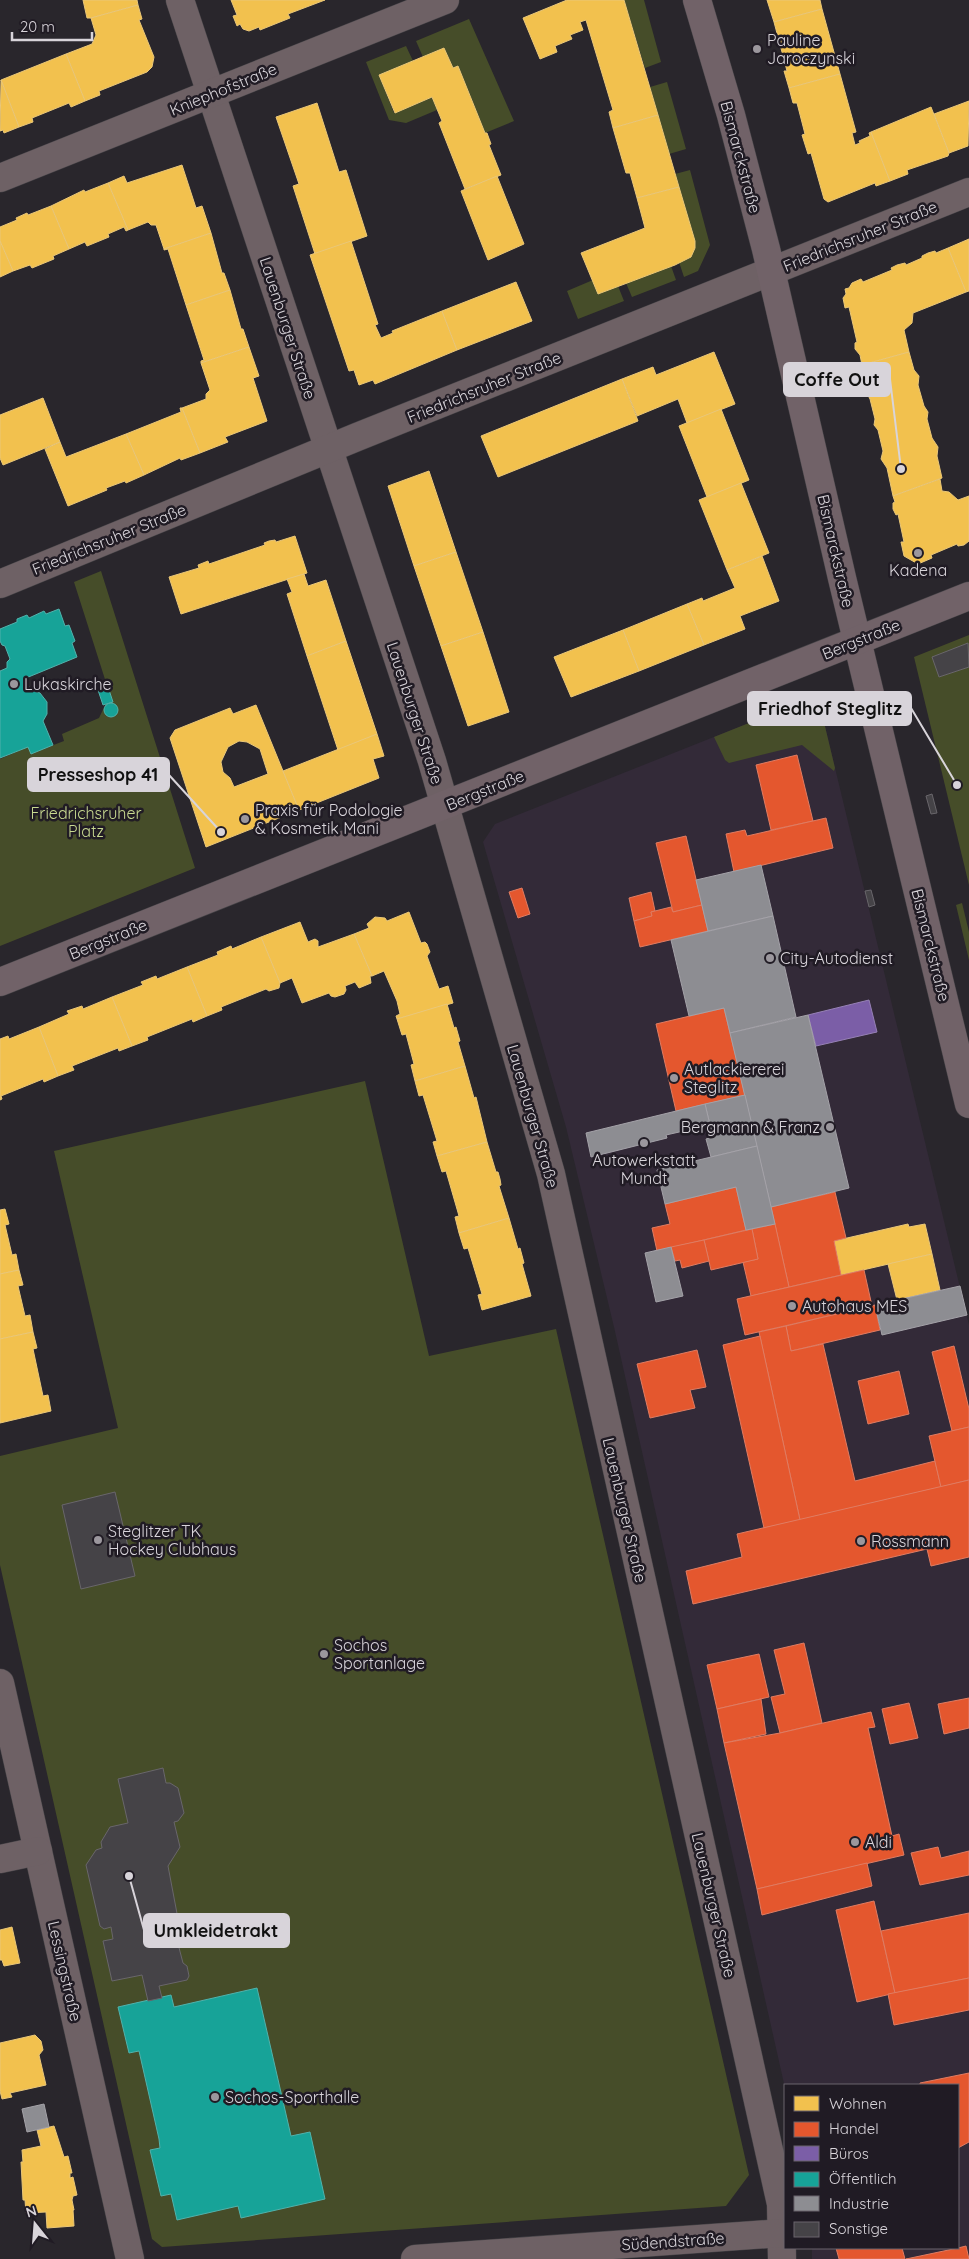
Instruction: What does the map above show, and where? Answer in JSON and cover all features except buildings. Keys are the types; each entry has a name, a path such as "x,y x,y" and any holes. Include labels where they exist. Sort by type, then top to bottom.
{"street":[{"name":"Lauenburger Straße","path":"180,0 432,761 551,1174 778,2189 781,2204 782,2246"},
{"name":"Kniephofstraße","path":"0,178 445,0"},
{"name":"Bismarckstraße","path":"697,0 730,114 771,272 857,641 969,1104"},
{"name":"Friedrichsruher Straße","path":"0,584 969,192"},
{"name":"Bergstraße","path":"0,982 969,596"},
{"name":"Lessingstraße","path":"0,1683 130,2259"},
{"path":"0,1859 38,1851"},
{"name":"Südendstraße","path":"415,2259 782,2246"}],"shaded area":[{"path":"797,704 823,718 969,1325 969,2259 812,2259 812,2249 959,2249 959,2084 784,2084 614,1327 566,1127 483,842 495,824"}],"green space":[{"path":"624,0 644,0 661,62 645,68"},
{"path":"469,19 514,121 485,133 458,66 453,68 444,48 423,57 416,41"},
{"path":"406,46 413,61 379,75 394,113 432,97 437,110 406,123 389,120 366,62"},
{"path":"667,82 686,149 669,154 650,87"},
{"path":"690,170 710,245 698,271 684,277 679,262 691,257 695,246 675,174"},
{"path":"671,266 676,280 632,297 626,283"},
{"path":"593,280 598,294 618,286 624,301 578,319 567,291"},
{"name":"Friedrichsruher Platz","path":"101,571 195,868 0,946 0,759 32,745 35,752 64,741 62,734 99,718 110,695 74,582"},
{"path":"969,635 969,885 914,657"},
{"path":"797,704 823,718 835,768 834,771 802,745 729,763 725,760 714,737"},
{"path":"962,903 969,932 969,960 956,905"},
{"name":"Sochos Sportanlage","path":"365,1081 429,1356 556,1329 749,2175 726,2206 162,2247 152,2239 0,1565 0,1456 118,1428 54,1151"}],"place":[{"name":"Pauline Jaroczynski","path":"757,49"},
{"name":"Coffe Out","path":"901,469"},
{"name":"Kadena","path":"918,553"},
{"name":"Lukaskirche","path":"14,684"},
{"name":"Friedhof Steglitz","path":"957,785"},
{"name":"Praxis für Podologie & Kosmetik Mani","path":"245,819"},
{"name":"Presseshop 41","path":"221,832"},
{"name":"City-Autodienst","path":"770,958"},
{"name":"Autlackiererei Steglitz","path":"674,1078"},
{"name":"Bergmann & Franz","path":"830,1127"},
{"name":"Autowerkstatt Mundt","path":"644,1143"},
{"name":"Autohaus MES","path":"792,1306"},
{"name":"Steglitzer TK Hockey Clubhaus","path":"98,1540"},
{"name":"Rossmann","path":"861,1541"},
{"name":"Sochos Sportanlage","path":"324,1654"},
{"name":"Aldi","path":"855,1842"},
{"name":"Umkleidetrakt","path":"129,1876"},
{"name":"Sochos-Sporthalle","path":"215,2097"}]}
